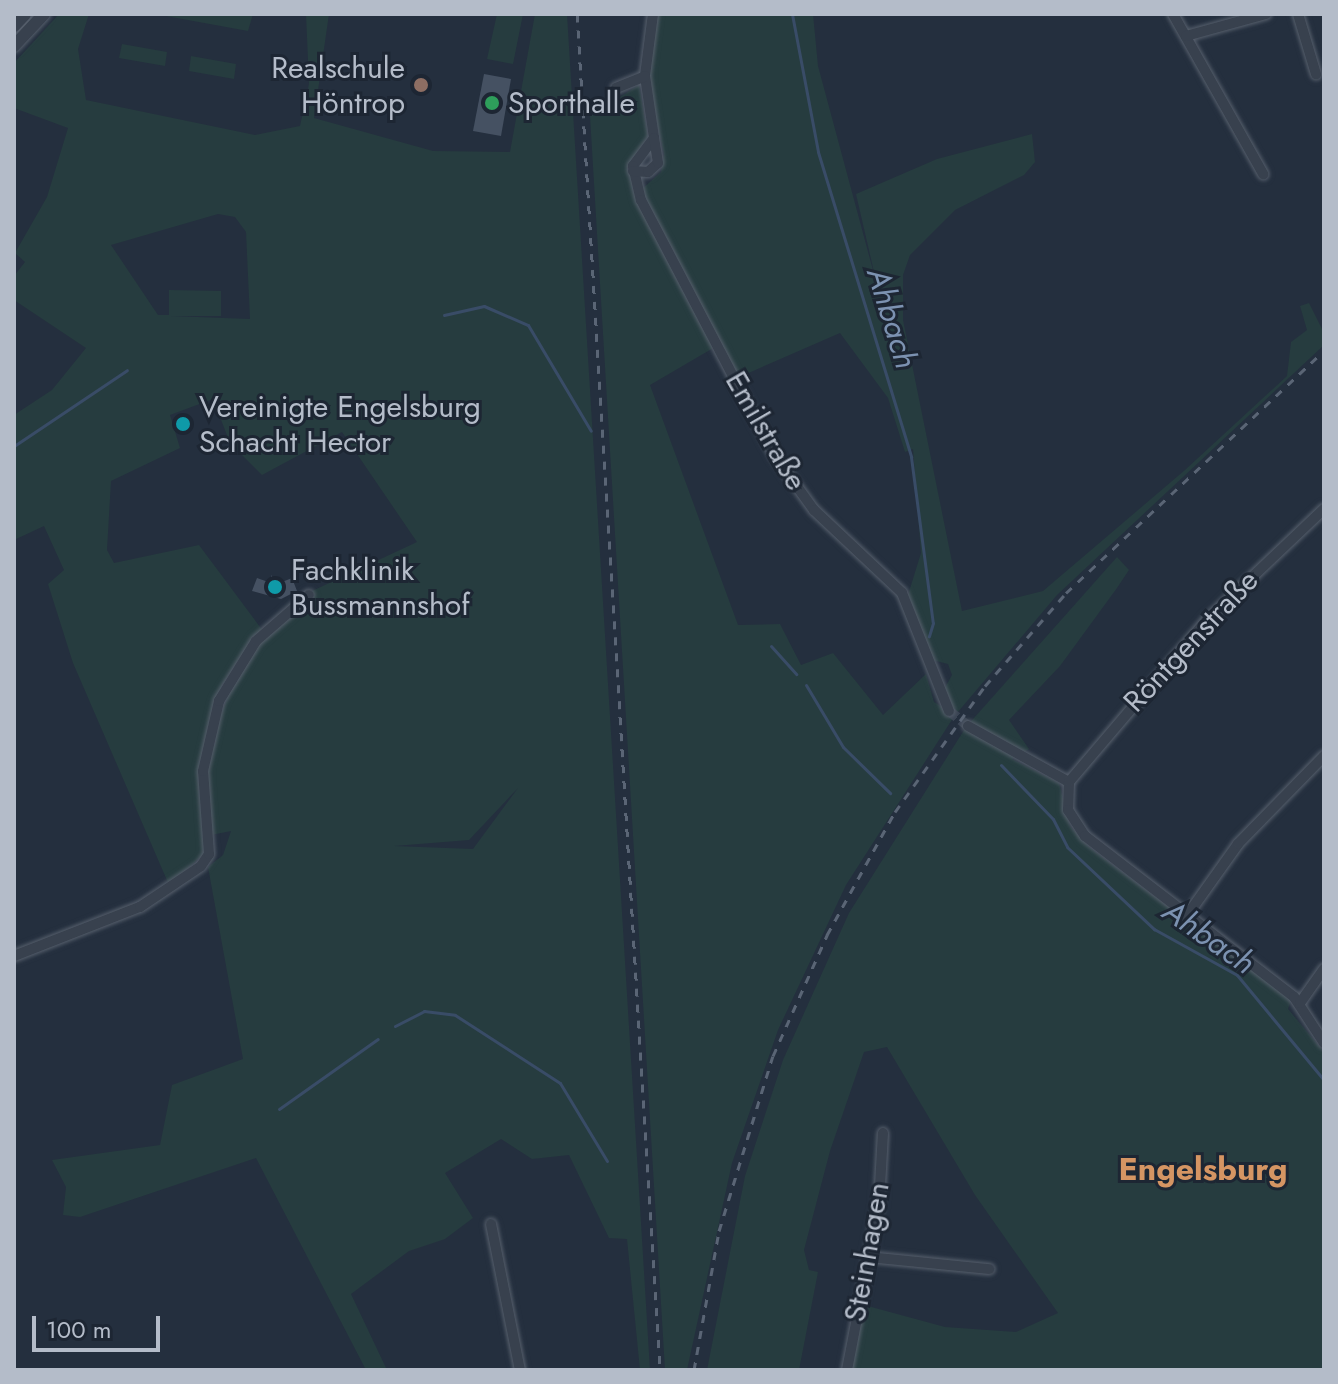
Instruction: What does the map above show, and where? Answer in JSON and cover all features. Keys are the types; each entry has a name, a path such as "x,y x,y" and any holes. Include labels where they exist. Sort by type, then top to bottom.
{"street":[{"path":"14,26 25,14"},
{"path":"14,46 44,14"},
{"path":"653,14 645,76 658,163 648,172 633,171 637,154 654,138"},
{"path":"1173,14 1263,174"},
{"path":"1298,14 1316,74"},
{"path":"1186,36 1259,15"},
{"path":"616,88 645,76"},
{"name":"Emilstraße","path":"633,171 641,200 775,456 814,510 902,593 949,711"},
{"name":"Röntgenstraße","path":"1069,782 1196,632 1324,509"},
{"path":"14,956 140,907 201,866 209,854 203,771 219,701 256,641 309,595"},
{"path":"968,726 1069,782 1068,810 1085,836 1300,1003 1324,1043"},
{"path":"1186,917 1238,844 1324,756"},
{"path":"1300,1003 1324,969"},
{"name":"Steinhagen","path":"847,1370 868,1257 883,1133"},
{"path":"491,1224 520,1370"},
{"path":"868,1257 989,1269"}],"green space":[{"path":"59,14 89,14 78,49 86,100 255,135 300,126 309,84 306,14 329,14 314,118 433,151 510,152 535,14 567,14 650,1370 640,1370 627,1239 609,1238 569,1155 532,1159 501,1139 445,1173 473,1218 445,1239 409,1251 351,1294 387,1370 366,1370 256,1158 80,1217 63,1215 66,1187 52,1160 160,1145 172,1085 243,1059 208,867 223,855 231,831 211,835 207,780 209,749 242,655 222,685 203,753 205,853 169,885 73,663 48,584 64,570 44,526 14,540 14,415 52,390 86,348 14,300 14,276 25,262 15,253 47,197 68,128 14,108 14,63","holes":["218,214 235,217 246,232 250,319 170,316 221,316 221,291 169,290 169,315 158,315 111,245","213,399 230,443 262,475 342,432 417,542 310,592 263,631 199,545 114,563 107,550 111,481 180,448 170,415","518,788 473,849 394,846 469,840"]},
{"path":"155,14 253,14 248,31"},
{"path":"497,14 523,14 513,64 487,59"},
{"path":"658,14 813,14 818,66 877,285 856,194 937,159 1032,134 1035,162 1024,175 955,210 910,255 903,275 903,320 962,611 1043,591 1185,470 1287,376 1291,342 1307,330 1300,306 1309,303 1324,333 1324,345 1057,595 957,713 941,695 952,675 948,664 932,660 908,595 921,553 913,449 905,452 888,398 840,333 737,378 641,190 661,172 664,154 647,82"},
{"path":"122,44 167,52 165,66 119,58"},
{"path":"191,56 236,64 234,79 189,71"},
{"path":"639,85 648,136 627,168 715,347 650,385 738,625 780,624 801,665 833,653 883,715 926,674 934,702 955,715 846,885 778,1030 732,1163 687,1370 665,1370 590,116"},
{"path":"1117,557 1129,570 1060,666 1009,720 1029,749 1012,759 1059,783 1070,826 1089,847 1291,1000 1288,1009 1324,1052 1324,1370 851,1370 864,1305 945,1327 1016,1332 1058,1313 975,1195 887,1047 864,1052 830,1151 804,1250 809,1270 818,1272 799,1370 707,1370 745,1176 783,1060 849,913 966,727"}],"building":[{"name":"Sporthalle","path":"484,74 511,79 501,136 473,131"},
{"name":"Fachklinik Bussmannshof","path":"271,575 277,584 292,578 297,591 281,599 252,591 257,578 271,583"}],"waterway":[{"name":"Ahbach","path":"792,14 818,152 911,457 933,623 929,636"},
{"path":"444,315 484,306 528,325 591,431"},
{"path":"14,446 127,370"},
{"path":"771,646 796,674"},
{"path":"806,685 843,747 890,793"},
{"name":"Ahbach","path":"1001,765 1053,819 1067,847 1154,929 1237,975 1324,1080"},
{"path":"395,1026 424,1011 455,1015 560,1083 607,1161"},
{"path":"279,1109 378,1039"}],"tunnel":[{"path":"949,711 968,726"}],"railway":[{"path":"577,14 660,1370"},
{"path":"694,1370 719,1231 773,1056 827,935 895,812 985,686 1066,593 1324,351"}],"place":[{"name":"Realschule Höntrop","path":"421,85"},
{"name":"Sporthalle","path":"492,103"},
{"name":"Vereinigte Engelsburg Schacht Hector","path":"183,424"},
{"name":"Fachklinik Bussmannshof","path":"275,587"}],"district":[{"name":"Engelsburg","path":"1203,1169"}]}
